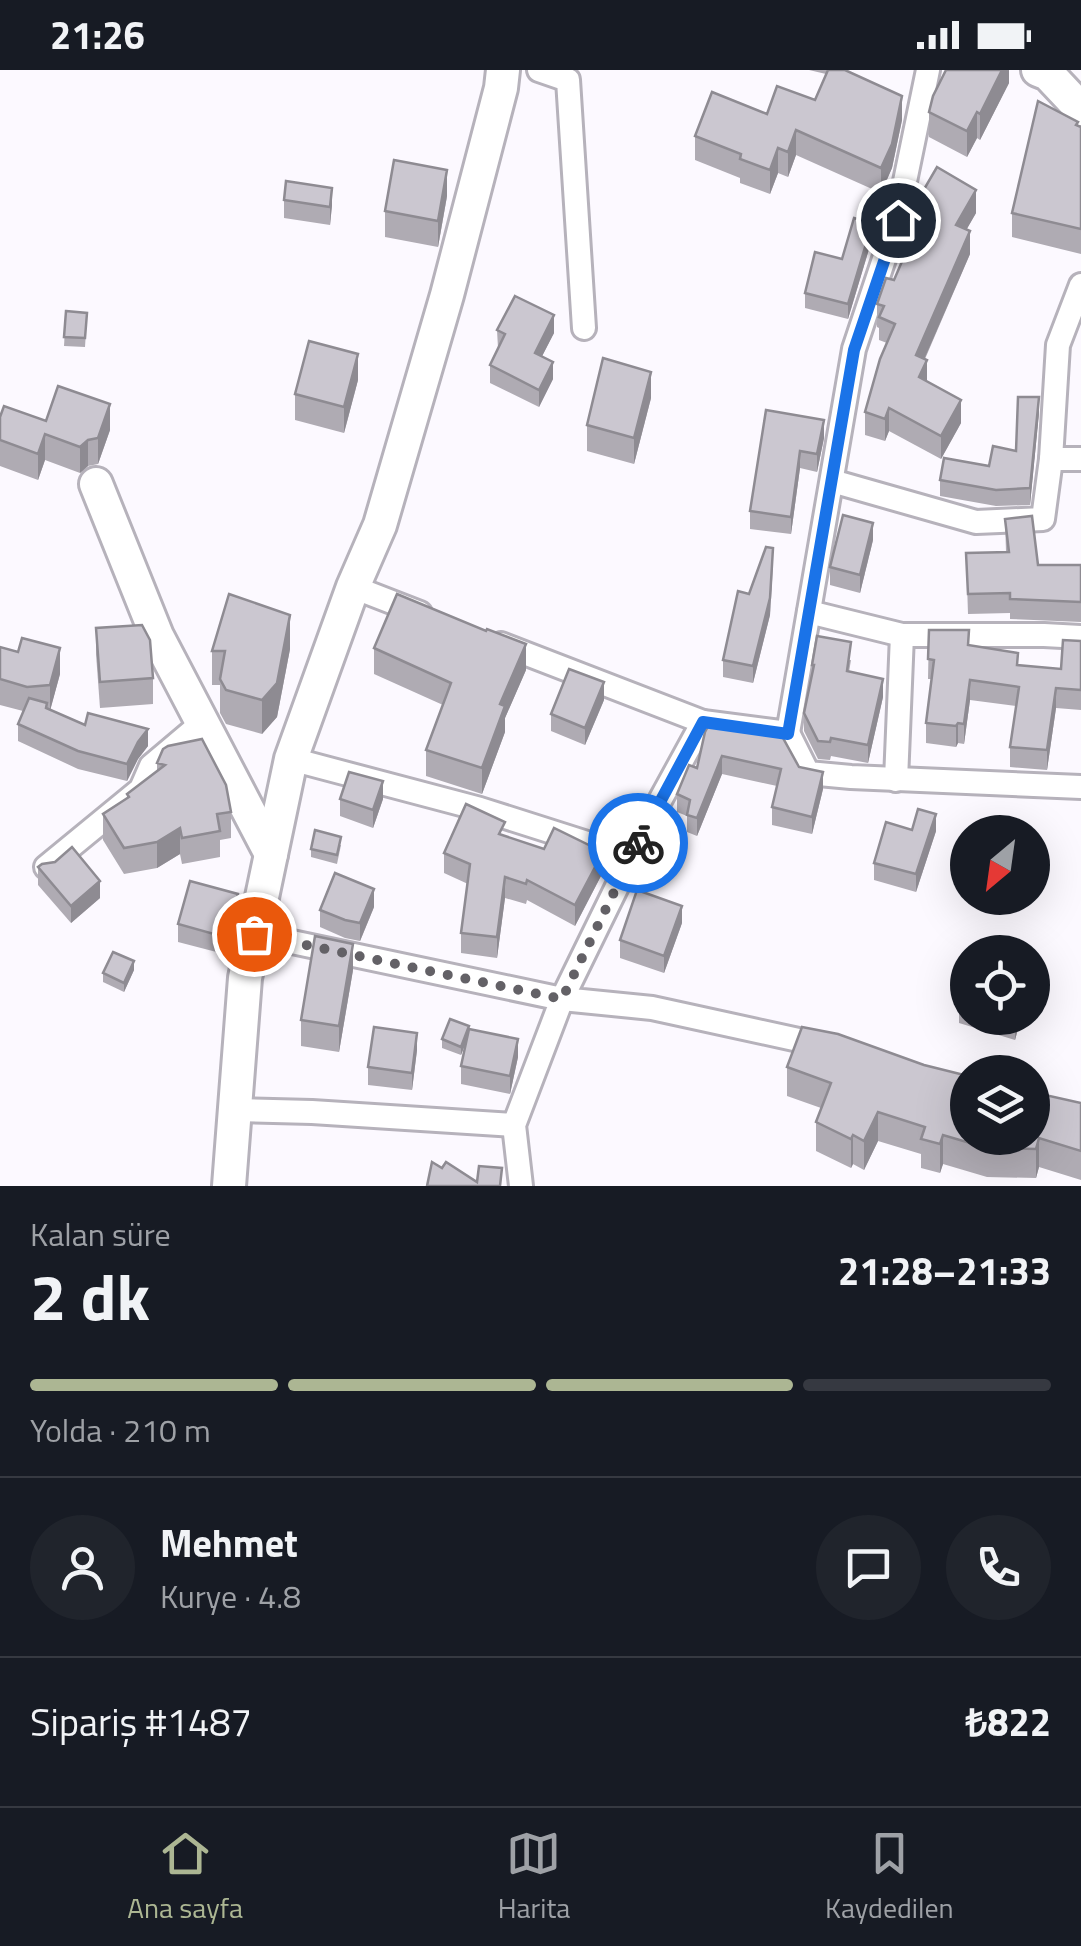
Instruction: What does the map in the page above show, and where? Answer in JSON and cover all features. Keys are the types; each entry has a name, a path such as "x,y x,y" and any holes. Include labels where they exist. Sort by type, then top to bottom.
{"street":[{"path":"229,1186 244,978 291,759 380,525 446,295 503,70"},
{"path":"539,70 568,80 584,328"},
{"path":"928,70 898,220 854,350 788,734 808,773 1081,787"},
{"path":"1038,70 1048,74 1081,109"},
{"path":"832,481 976,522 1043,519 1058,345 1081,285"},
{"path":"1051,459 1081,459"},
{"path":"96,484 157,636 271,854"},
{"path":"353,588 443,622"},
{"path":"809,612 902,636 1081,638"},
{"path":"479,636 703,722 788,734"},
{"path":"896,780 902,636"},
{"path":"521,1186 514,1125 562,999 703,722"},
{"path":"46,867 140,789 151,766 202,723"},
{"path":"291,759 480,809 631,857"},
{"path":"254,934 562,999 652,1008 842,1049"},
{"path":"235,1110 514,1125"}],"building":[{"path":"828,70 845,70 902,96 892,144 881,168 796,130 788,152 778,148 770,170 695,136 712,92 767,114 777,86 815,100"},
{"path":"946,70 1002,70 967,131 929,112"},
{"path":"1038,101 1081,127 1081,229 1012,213"},
{"path":"394,160 447,170 438,221 385,211"},
{"path":"937,167 976,190 956,225 970,231 916,355 927,360 919,377 961,400 941,436 889,408 885,419 865,412 895,324 879,317 884,306 877,304 886,278 894,280 925,208 916,203"},
{"path":"286,181 332,188 330,207 284,200"},
{"path":"854,218 872,224 848,304 805,293 815,252 842,259"},
{"path":"515,296 554,315 535,353 553,362 539,390 490,365 505,334 497,330"},
{"path":"66,311 87,313 85,338 64,337"},
{"path":"309,341 358,354 344,407 295,394"},
{"path":"603,358 651,372 634,438 587,425"},
{"path":"58,386 110,404 98,438 80,447 45,434 38,454 0,440 4,406 46,421"},
{"path":"1018,397 1039,397 1030,488 996,490 940,480 944,458 989,466 993,446 1016,451"},
{"path":"766,410 824,420 817,454 800,451 791,517 750,511"},
{"path":"843,515 873,523 860,575 830,567"},
{"path":"1032,516 1038,565 1081,565 1081,602 1010,599 1010,593 968,594 966,553 1009,552 1005,519"},
{"path":"766,547 773,548 770,598 753,666 723,660 738,591 749,594"},
{"path":"229,594 290,615 277,683 262,700 226,690 220,679 225,651 212,651"},
{"path":"397,594 526,644 500,704 505,706 482,768 426,750 451,683 374,648"},
{"path":"142,625 150,640 153,678 100,682 96,628"},
{"path":"929,630 969,630 968,645 1018,653 1017,665 1061,669 1063,640 1081,641 1081,690 1056,688 1047,750 1010,747 1019,687 970,680 964,724 926,723 934,660 928,659"},
{"path":"817,636 851,642 847,671 883,679 868,745 831,738 830,742 818,741 804,713"},
{"path":"22,638 60,648 50,685 27,687 0,679 0,647 18,652"},
{"path":"569,669 604,682 585,728 551,714"},
{"path":"29,698 47,703 46,708 85,725 88,713 148,729 127,764 78,751 18,724"},
{"path":"711,721 778,729 799,767 823,772 812,817 772,807 781,769 722,756 697,818 687,815 690,800 677,794 689,765 697,768"},
{"path":"202,739 226,785 231,812 217,814 220,831 182,838 180,828 157,842 124,848 103,814 165,765 157,763 163,749"},
{"path":"349,772 383,781 373,810 340,799"},
{"path":"466,804 505,822 499,834 544,849 554,828 603,852 575,905 527,880 526,884 505,877 497,937 461,933 470,864 444,853"},
{"path":"918,809 936,814 916,874 874,863 886,822 912,830"},
{"path":"315,830 341,837 337,855 311,849"},
{"path":"72,847 100,881 71,906 38,867 55,862"},
{"path":"335,873 374,889 360,923 320,910"},
{"path":"190,881 238,894 228,938 178,924"},
{"path":"637,890 682,906 664,956 620,940"},
{"path":"315,936 353,944 339,1026 301,1020"},
{"path":"113,952 134,961 124,983 103,973"},
{"path":"450,1019 469,1026 461,1047 442,1039"},
{"path":"374,1027 417,1033 412,1073 368,1067"},
{"path":"802,1027 838,1034 950,1072 950,1137 943,1135 940,1144 921,1139 925,1127 878,1112 864,1141 853,1135 851,1139 816,1122 831,1083 787,1067"},
{"path":"469,1029 518,1039 510,1076 461,1066"},
{"path":"1050,1096 1081,1103 1081,1151 1050,1141"},
{"path":"432,1162 442,1168 446,1162 477,1182 479,1166 502,1168 500,1186 427,1186"}],"way so far":[{"path":"254,934 562,999 638,843"}],"route":[{"path":"638,843 703,722 788,734 854,350 898,220"}]}
